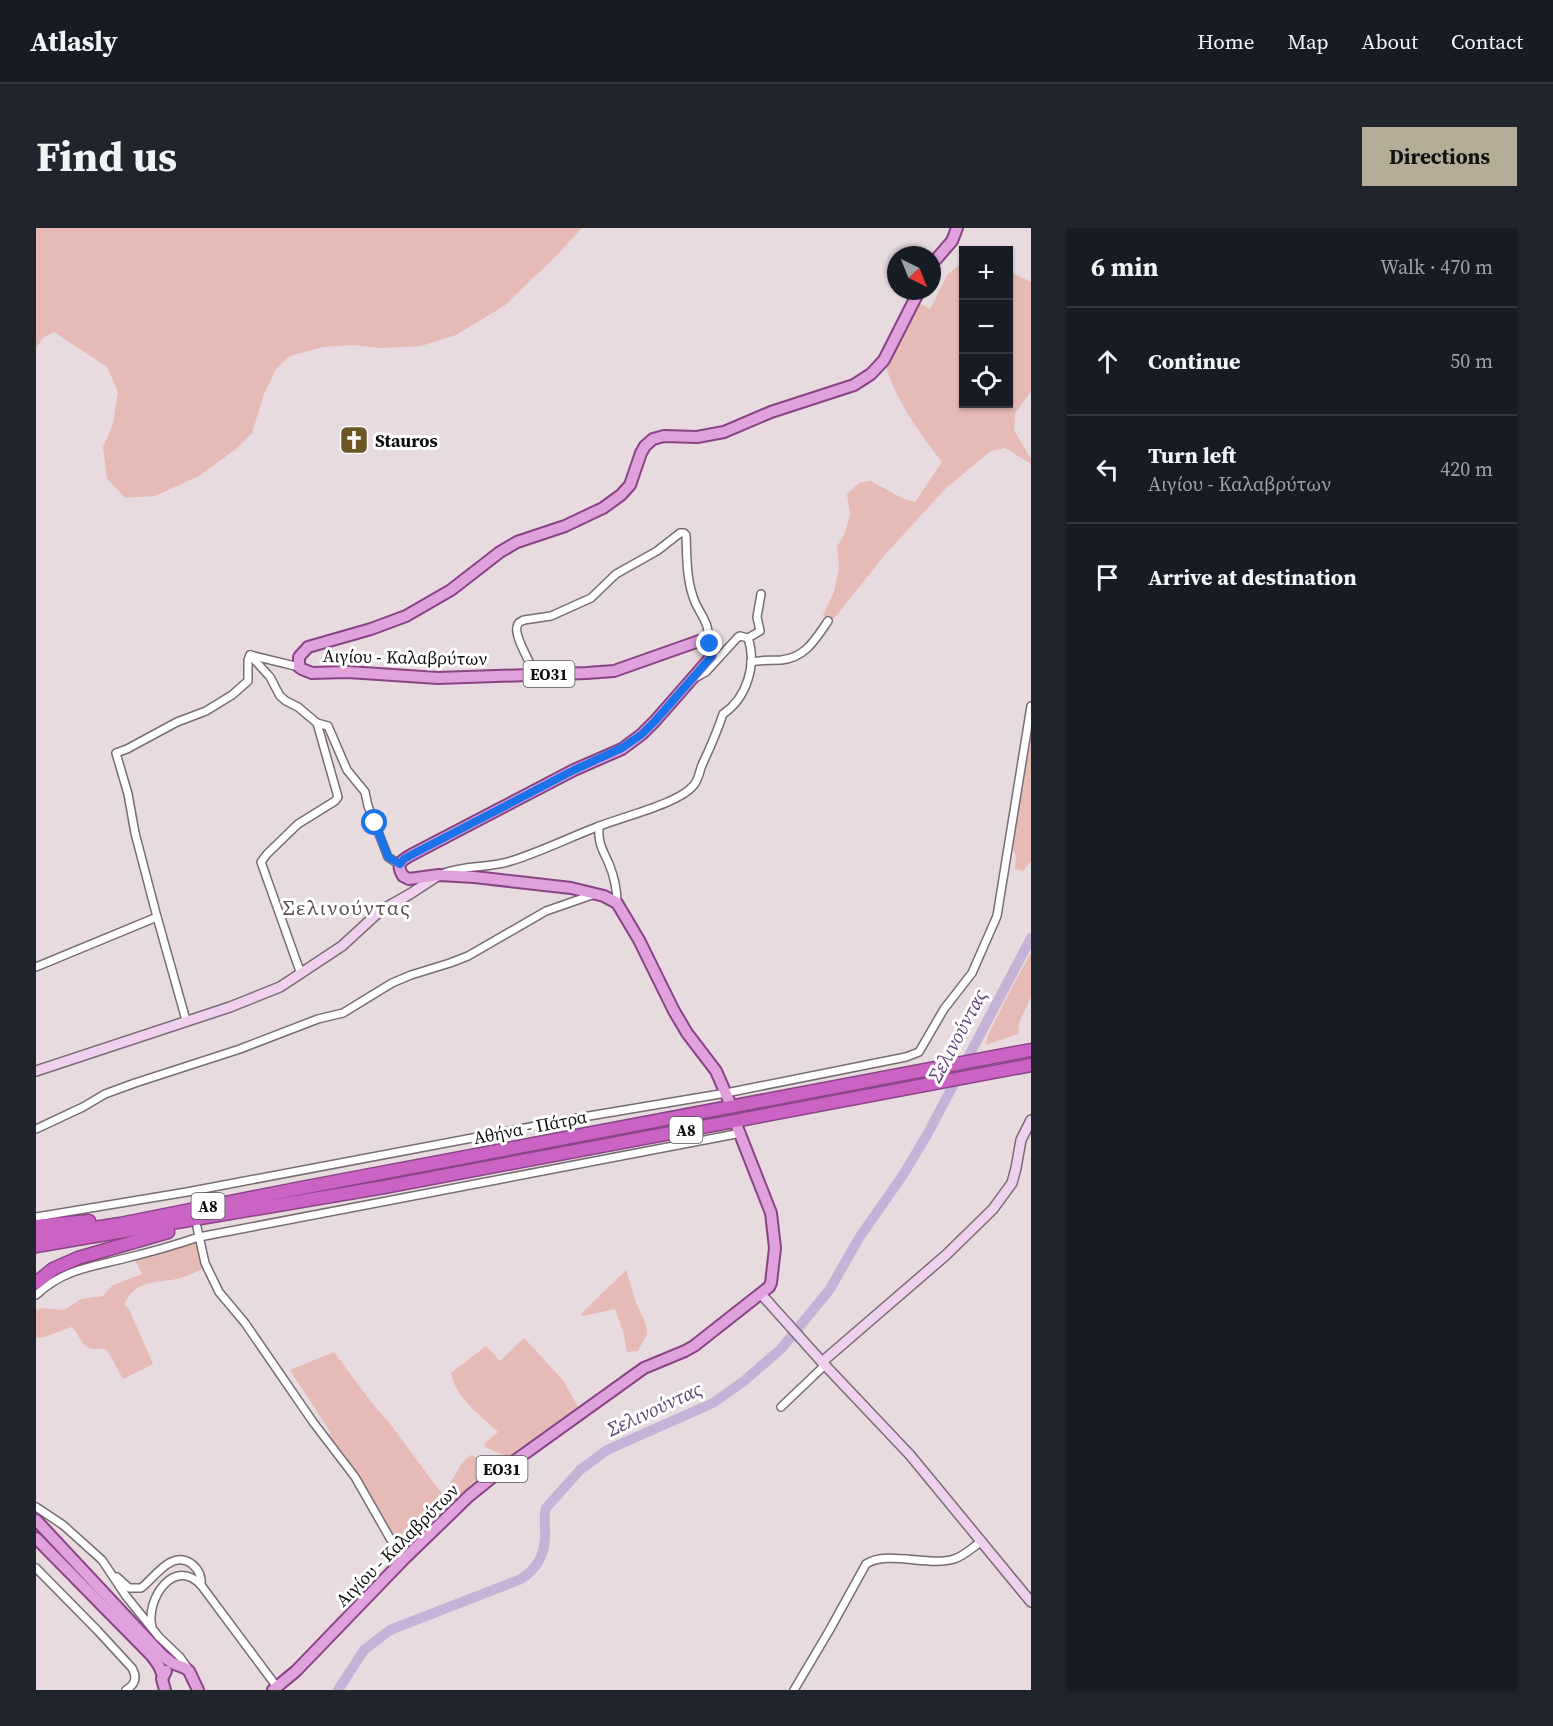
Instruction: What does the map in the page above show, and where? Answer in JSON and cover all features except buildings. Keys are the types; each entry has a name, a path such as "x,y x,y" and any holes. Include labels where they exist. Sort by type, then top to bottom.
{"highway":[{"name":"Αθήνα - Πάτρα","path":"36,1237 120,1224 1031,1050"},
{"name":"Αθήνα - Πάτρα","path":"36,1246 384,1187 1031,1065"},
{"path":"36,1283 53,1269 78,1258 156,1235 198,1226 224,1215"},
{"path":"36,1226 93,1221 120,1224"}],"main road":[{"path":"941,254 952,241 957,228"},
{"name":"Αιγίου - Καλαβρύτων","path":"706,641 699,641 614,671 425,678 348,672 312,673 299,667 299,657 308,647 371,629 406,616 451,590 500,552 517,542 565,526 603,508 630,485 641,453 653,439 664,436 697,436 724,432 771,412 862,382 884,360 914,300"},
{"path":"706,641 712,647 712,656 642,734 622,748 413,854 404,859 399,869 403,876 409,879 439,875 571,888 604,896 617,903 635,933 674,1011 687,1033 716,1071 728,1097"},
{"name":"Αιγίου - Καλαβρύτων","path":"275,1688 296,1671 404,1559 469,1496 644,1368 694,1346 769,1287 775,1248 771,1213 739,1129"},
{"path":"36,1520 157,1650 177,1666 181,1666 192,1683"},
{"path":"36,1538 152,1656 159,1666 161,1684"},
{"path":"161,1684 168,1669 177,1666"}],"street":[{"path":"535,674 517,635 517,626 520,622 556,615 591,598 616,574 657,551 680,533 686,535 690,586 694,601 708,629 706,641"},
{"path":"687,683 706,672 737,638 740,636 748,638 760,631 757,617 761,594"},
{"path":"752,662 787,659 802,654 828,621"},
{"path":"36,1071 261,996 283,986 342,946 380,911 439,875 455,869 511,861 684,794 692,788 698,778 723,714 735,703 748,681 752,662 748,638"},
{"path":"250,655 299,667"},
{"path":"250,655 270,677 280,696 298,707 316,723 338,799 298,824 261,862 301,974"},
{"path":"186,1020 157,917 116,753 177,722 198,715 232,695 248,681 250,655"},
{"path":"36,1216 188,1196 583,1117 728,1097 906,1057 919,1052 944,1009 972,973 997,916 1031,706"},
{"path":"316,723 329,727 347,770 367,796 368,806 388,857 400,864"},
{"path":"599,826 601,851 609,863 617,903"},
{"path":"36,1129 105,1094 240,1049 318,1019 343,1013 392,983 468,956 546,911 594,894"},
{"path":"36,967 157,917"},
{"path":"781,1407 823,1364 946,1255 993,1209 1012,1183 1021,1140 1031,1120"},
{"path":"36,1295 45,1287 79,1269 199,1237 482,1183 739,1129"},
{"path":"458,1141 463,1150"},
{"path":"476,1172 482,1183"},
{"path":"196,1227 205,1263 219,1292 245,1323 313,1422 355,1477 404,1559"},
{"path":"761,1294 823,1364 910,1455 1031,1602"},
{"path":"36,1507 76,1536 129,1588 141,1588 164,1566 177,1561 188,1562 194,1566 201,1577 201,1585"},
{"path":"794,1690 866,1564 874,1560 892,1559 950,1560 961,1556 982,1541"},
{"path":"102,1560 126,1596 180,1657 192,1683"},
{"path":"36,1568 132,1668 135,1682 126,1690"},
{"path":"154,1630 150,1612 159,1592 174,1577 191,1576 201,1585 275,1688"}],"shaded area":[{"path":"36,228 582,228 504,306 456,335 421,346 323,347 290,356 276,369 264,394 252,433 236,449 199,476 155,496 125,498 107,479 103,447 113,424 118,392 107,367 54,332 43,338 36,348"},
{"path":"959,265 959,408 1013,408 1013,273 1031,282 1031,391 1015,414 1014,430 1031,459 1031,464 1005,448 991,451 946,488 884,556 831,622 823,615 834,592 839,568 837,547 845,533 850,515 847,494 859,483 871,481 902,498 915,502 942,462 901,401 885,362 916,308 921,304 930,309 934,300 941,300 941,287 947,275"},
{"path":"1031,719 1031,861 1023,871 1015,869 1016,855 1010,845"},
{"path":"1031,953 1031,997 1019,1023 1018,1034 986,1045 988,1035"},
{"path":"198,1239 204,1268 180,1278 153,1282 139,1287 128,1297 124,1305 129,1309 153,1364 123,1379 107,1350 87,1347 71,1327 36,1338 36,1310 43,1308 64,1310 81,1299 103,1296 113,1285 142,1274 135,1260"},
{"path":"626,1270 636,1303 646,1324 647,1334 638,1351 627,1352 615,1309 583,1316 581,1314"},
{"path":"524,1338 563,1380 578,1407 508,1457 485,1447 484,1444 498,1432 463,1398 453,1382 451,1373 486,1346 500,1361"},
{"path":"334,1352 439,1490 443,1492 446,1490 462,1463 471,1455 490,1465 486,1474 446,1511 435,1516 398,1543 357,1473 344,1454 327,1436 331,1433 290,1370"}],"waterway":[{"name":"Σελινούντας","path":"338,1690 364,1650 390,1630 521,1579 531,1571 543,1551 546,1508 580,1470 607,1450 713,1403 744,1381 781,1349 830,1289 859,1238 903,1175 928,1133 1031,938"}],"place":[{"name":"Stauros","path":"354,440"}],"district":[{"name":"Σελινούντας","path":"347,907"}],"route":[{"path":"375,823 388,857 400,864 413,854 574,770 622,748 642,734 655,721 712,656 713,649 710,644"}]}
